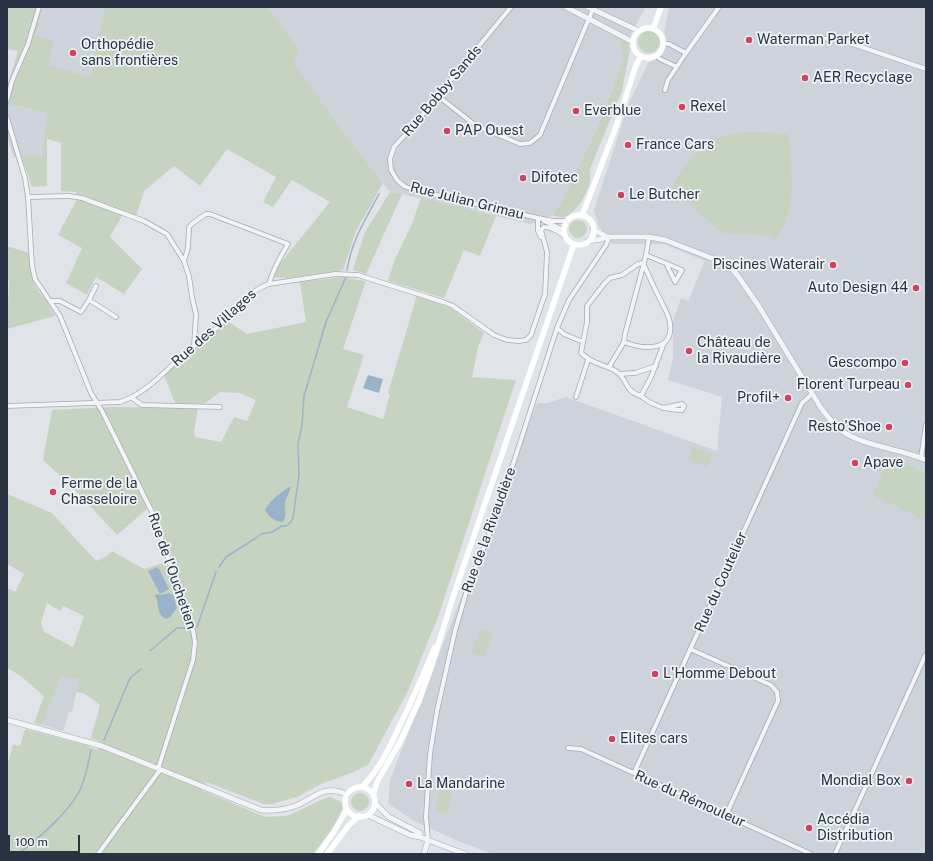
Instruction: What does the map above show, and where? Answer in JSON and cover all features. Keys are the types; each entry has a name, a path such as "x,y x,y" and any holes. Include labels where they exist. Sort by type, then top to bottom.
{"main road":[{"path":"653,29 661,7"},
{"path":"644,28 653,29 660,34 663,43 661,50 656,56 648,58 641,56 634,49 633,42 635,36 644,28"},
{"path":"582,216 617,124 636,64 641,56"},
{"path":"574,216 582,216 589,220 592,224 593,234 588,241 583,244 574,244 566,237 564,230 567,222 574,216"},
{"path":"374,795 368,789 362,787 355,788 347,795 347,809 352,814 359,816 368,815 374,808 374,795 377,782 401,740 420,701 446,619 574,244"},
{"path":"362,787 372,776 395,736 446,619"},
{"path":"318,854 333,833 347,809"},
{"path":"327,854 348,825 359,816"}],"street":[{"path":"7,100 12,81 28,44 39,7"},
{"name":"Rue Bobby Sands","path":"397,180 391,170 390,159 394,147 511,7"},
{"path":"566,7 633,42"},
{"path":"665,90 668,80 719,7"},
{"path":"438,96 475,125 520,144 530,143 540,135 591,8 639,31"},
{"path":"810,40 835,38 926,69"},
{"path":"663,43 669,44 686,53"},
{"path":"656,56 677,67"},
{"name":"Rue de l'Ouchetien","path":"7,118 25,178 28,197 31,251 35,279 60,316 91,394 98,403 154,516 192,625 195,642 193,660 159,769 98,854"},
{"name":"Rue Julian Grimau","path":"397,180 404,186 414,190 538,218 567,222"},
{"path":"28,197 63,195 82,198 144,221 168,234 184,261 189,276 196,314 194,346"},
{"path":"184,261 188,248 189,227 206,214 210,214 288,244 278,258 269,284"},
{"path":"538,218 538,231 544,240"},
{"name":"Rue Julian Grimau","path":"538,218 564,230"},
{"path":"544,240 541,230 544,227 553,229 566,237"},
{"path":"593,230 607,237"},
{"path":"588,241 607,237 649,237 665,240 724,263 738,276 758,304 821,408 842,431 859,439 912,454 924,459 926,425"},
{"name":"Rue de la Rivaudière","path":"428,840 426,817 431,746 455,631 466,593 496,514 557,328 569,300 606,245 608,240 607,237"},
{"path":"609,367 624,342 646,256 649,237"},
{"name":"Rue des Villages","path":"7,406 120,402 132,398 144,390 219,326 248,296 261,287 269,284 335,274 358,275 443,302 453,306 494,335 507,340 526,340 531,335 544,294 547,252 544,240"},
{"path":"646,256 666,263 682,270 675,282 666,263"},
{"path":"643,263 638,264 622,274 610,278 587,306 587,322 582,353 588,360 609,367 619,374 630,391 663,408"},
{"path":"641,396 668,337 670,324 643,263"},
{"path":"51,301 60,301 81,312 96,286"},
{"path":"89,300 116,317"},
{"path":"557,328 564,334 583,342"},
{"path":"624,342 651,348 664,343"},
{"path":"576,398 588,360"},
{"path":"619,374 635,373 656,366"},
{"name":"Rue du Coutelier","path":"634,773 802,403 812,394"},
{"path":"132,398 142,405 220,407"},
{"path":"690,649 771,685 777,692 778,701 726,815"},
{"path":"835,854 926,654"},
{"path":"7,720 102,746 251,807 265,810 289,808 329,790 335,790 347,795"},
{"name":"Rue du Rémouleur","path":"568,748 580,749 811,854"},
{"path":"375,803 385,815 420,833 420,837"},
{"path":"368,815 410,835 420,837 465,854"},
{"path":"424,854 428,840"}],"shaded area":[{"name":"Orthopédie sans frontières","path":"43,7 105,7 90,77 48,66 36,36"},
{"path":"268,7 646,7 628,42 619,38 623,58 612,90 595,132 560,205 552,215 530,224 389,191 293,63 299,49"},
{"path":"669,7 926,7 926,854 493,854 458,841 412,820 388,803 390,780 537,403 547,403 566,397 717,451 722,397 668,380 673,357 673,321 681,298 688,301 705,261 664,244 612,244 598,225 594,210 628,105 648,63 660,57 664,52 667,40 664,31"},
{"path":"13,105 47,113 42,157 21,155 14,158 7,137 7,107"},
{"path":"62,675 79,680 72,712 69,712 63,731 42,725"}],"green space":[{"path":"7,7 43,7 36,35 54,40 48,65 90,77 105,7 268,7 299,49 294,63 336,122 383,183 356,231 343,270 289,278 273,277 277,267 330,202 292,180 273,207 263,202 276,177 227,149 200,186 174,166 144,191 136,216 124,212 110,237 142,269 124,294 96,277 87,295 66,283 82,248 58,235 77,199 76,192 61,191 61,143 47,139 47,186 32,187 21,155 42,156 47,113 14,105 7,107 7,87 18,51 7,49"},
{"path":"649,31 657,34 660,42 657,50 649,53 641,50 638,42 641,34"},
{"path":"619,38 628,42 630,49 622,91 590,169 590,180 588,187 580,204 571,214 561,217 552,215 560,205 595,132 612,90 623,58"},
{"path":"739,132 789,134 792,175 790,206 787,218 776,240 773,236 722,233 677,193 672,193 676,179 693,155 712,140"},
{"path":"390,192 402,194 366,274 353,270 364,234"},
{"path":"421,198 496,216 480,256 464,250 444,298 388,281 395,259 412,224"},
{"path":"578,220 584,223 587,229 584,235 578,238 572,235 569,229 572,223"},
{"path":"7,246 29,253 33,280 38,291 47,301 55,316 7,329 9,280 7,280"},
{"path":"342,277 366,281 343,349 364,355 347,407 383,419 390,394 388,393 417,295 452,309 484,333 478,347 472,377 516,380 438,617 407,693 368,765 354,772 321,784 297,797 272,804 264,804 206,782 202,790 265,817 287,816 330,797 343,803 340,816 336,823 313,854 7,854 7,766 13,745 20,746 25,729 86,745 97,750 101,742 91,738 100,705 85,694 76,692 79,680 62,676 42,725 34,723 44,696 21,676 7,668 7,588 15,592 24,574 7,564 7,494 52,513 96,561 107,556 112,551 144,569 163,563 174,562 153,506 147,509 117,535 71,486 43,460 52,410 112,407 198,408 194,431 195,437 221,442 234,417 247,421 256,400 239,393 220,392 204,404 175,403 164,375 227,321 247,334 306,322 300,282","holes":["47,603 60,611 63,606 84,616 73,647 44,632 41,623"]},
{"path":"693,447 713,454 707,467 688,459"},
{"path":"890,456 926,473 926,521 872,495"},
{"path":"481,629 493,634 483,658 471,653"},
{"path":"439,788 452,791 448,813 435,811"},
{"path":"356,793 364,793 369,798 367,809 364,811 356,811 351,806 351,798"}],"water":[{"path":"368,375 383,379 379,393 363,388"},
{"path":"291,486 285,502 284,520 282,522 274,520 265,510 276,496"},
{"path":"158,567 169,589 160,594 148,571"},
{"path":"169,593 173,595 177,608 170,617 166,619 161,616 157,599 155,597 156,594 161,595"}],"waterway":[{"path":"347,270 352,249 379,194"},
{"path":"219,567 226,557 261,534 272,532 282,526 286,526 293,518 299,475 298,444 302,425 304,396 326,322 346,277"},
{"path":"197,627 216,572"},
{"path":"150,651 177,628 189,628"},
{"path":"104,740 130,678 141,669"},
{"path":"18,854 52,826 74,800 83,782 91,750"}],"place":[{"name":"Waterman Parket","path":"749,40"},
{"name":"Orthopédie sans frontières","path":"73,53"},
{"name":"AER Recyclage","path":"805,78"},
{"name":"Rexel","path":"682,107"},
{"name":"Everblue","path":"576,111"},
{"name":"PAP Ouest","path":"447,131"},
{"name":"France Cars","path":"628,145"},
{"name":"Difotec","path":"523,178"},
{"name":"Le Butcher","path":"621,195"},
{"name":"Piscines Waterair","path":"833,265"},
{"name":"Auto Design 44","path":"916,288"},
{"name":"Château de la Rivaudière","path":"689,351"},
{"name":"Gescompo","path":"905,363"},
{"name":"Florent Turpeau","path":"908,385"},
{"name":"Profil+","path":"788,398"},
{"name":"Resto'Shoe","path":"889,427"},
{"name":"Apave","path":"855,463"},
{"name":"Ferme de la Chasseloire","path":"53,492"},
{"name":"L'Homme Debout","path":"655,674"},
{"name":"Elites cars","path":"612,739"},
{"name":"Mondial Box","path":"909,781"},
{"name":"La Mandarine","path":"409,784"},
{"name":"Accédia Distribution","path":"809,828"}]}
